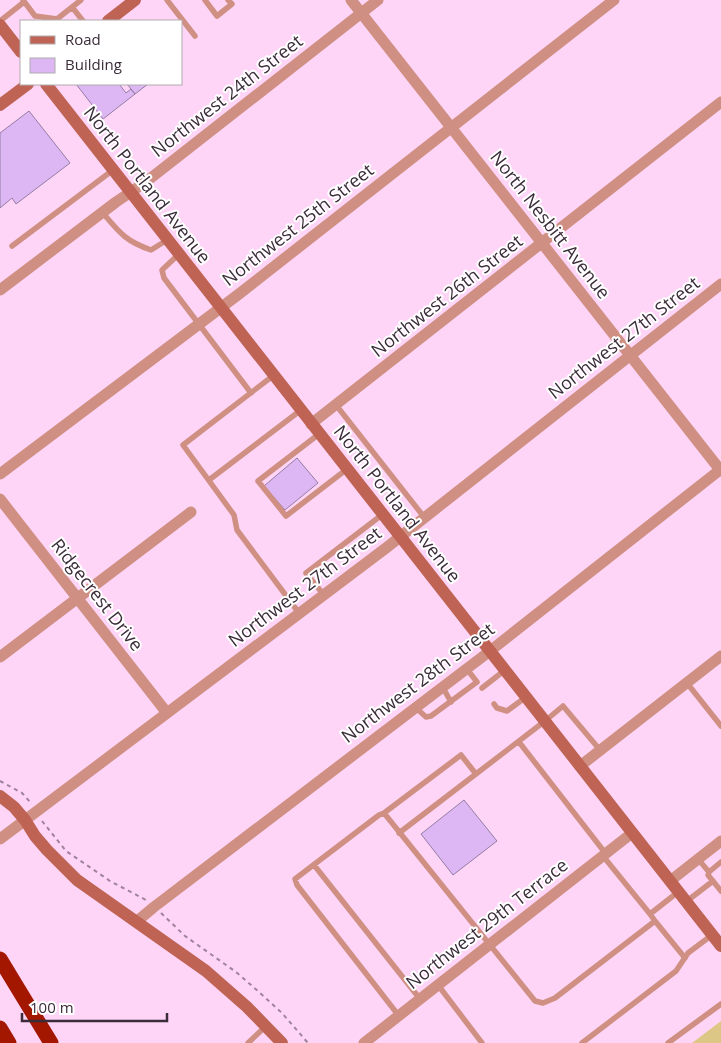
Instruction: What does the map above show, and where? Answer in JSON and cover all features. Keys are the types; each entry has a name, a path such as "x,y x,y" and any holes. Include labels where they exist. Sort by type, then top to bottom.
{"highway":[{"path":"0,959 51,1043"},
{"path":"0,1028 9,1043"}],"main road":[{"path":"109,20 135,0"},
{"path":"0,25 20,51"},
{"path":"0,105 27,85"},
{"name":"North Portland Avenue","path":"47,85 721,946"},
{"path":"0,796 14,807 47,850 77,880 206,971 282,1043"}],"street":[{"name":"North Nesbitt Avenue","path":"351,0 721,470"},
{"name":"Northwest 24th Street","path":"0,290 102,212 147,181 378,0"},
{"name":"Northwest 25th Street","path":"0,474 221,307 614,0"},
{"name":"Northwest 26th Street","path":"315,429 336,405 721,102"},
{"name":"Northwest 27th Street","path":"0,839 324,595 721,284"},
{"name":"Northwest 28th Street","path":"136,922 721,470"},
{"name":"Ridgecrest Drive","path":"0,498 167,713"},
{"path":"0,657 191,512"},
{"path":"580,766 721,656"},
{"name":"Northwest 29th Terrace","path":"364,1043 632,833"},
{"path":"678,891 698,859 721,841"}],"lane":[{"path":"0,21 24,1 36,16 56,19 81,0"},
{"path":"205,0 217,16 232,4 228,0"},
{"path":"169,1 196,36"},
{"path":"72,7 83,20"},
{"path":"12,246 113,170"},
{"path":"102,212 122,236 136,245 151,250 168,240"},
{"path":"178,254 162,270 164,278 251,393"},
{"path":"274,375 183,445 234,515 237,530 299,613"},
{"path":"336,405 424,517"},
{"path":"209,480 301,410"},
{"path":"315,429 258,481 286,516 347,469"},
{"path":"324,595 306,573 383,514"},
{"path":"466,668 486,694"},
{"path":"482,688 505,670"},
{"path":"415,707 426,717 431,716 477,682"},
{"path":"687,683 721,726"},
{"path":"442,686 451,702"},
{"path":"494,704 497,708 508,711 526,697"},
{"path":"399,833 519,742 563,706 600,750"},
{"path":"519,742 685,958"},
{"path":"399,1016 297,885 295,879 461,755 476,774"},
{"path":"384,813 535,1001 543,1003 554,998 655,921"},
{"path":"698,859 721,891"},
{"path":"709,872 721,862"},
{"path":"314,865 420,999"},
{"path":"650,914 678,891 713,881"},
{"path":"582,1043 676,971 688,953 712,935"},
{"path":"438,985 482,1043"},
{"path":"668,1043 721,1004"},
{"path":"248,1043 266,1026"}],"path":[{"path":"0,781 22,793 29,800"},
{"path":"44,822 66,851 126,891 143,898 185,936 236,972 282,1014 308,1043"}],"shaded area":[{"path":"721,1021 721,1043 692,1043"}],"building":[{"path":"77,85 120,85 126,93 131,89 135,94 103,119"},
{"path":"128,85 147,85 135,94"},
{"path":"29,111 70,163 16,204 12,198 0,208 0,133"},
{"path":"297,458 318,483 285,510 264,486"},
{"path":"464,800 497,841 453,875 421,834"}]}
